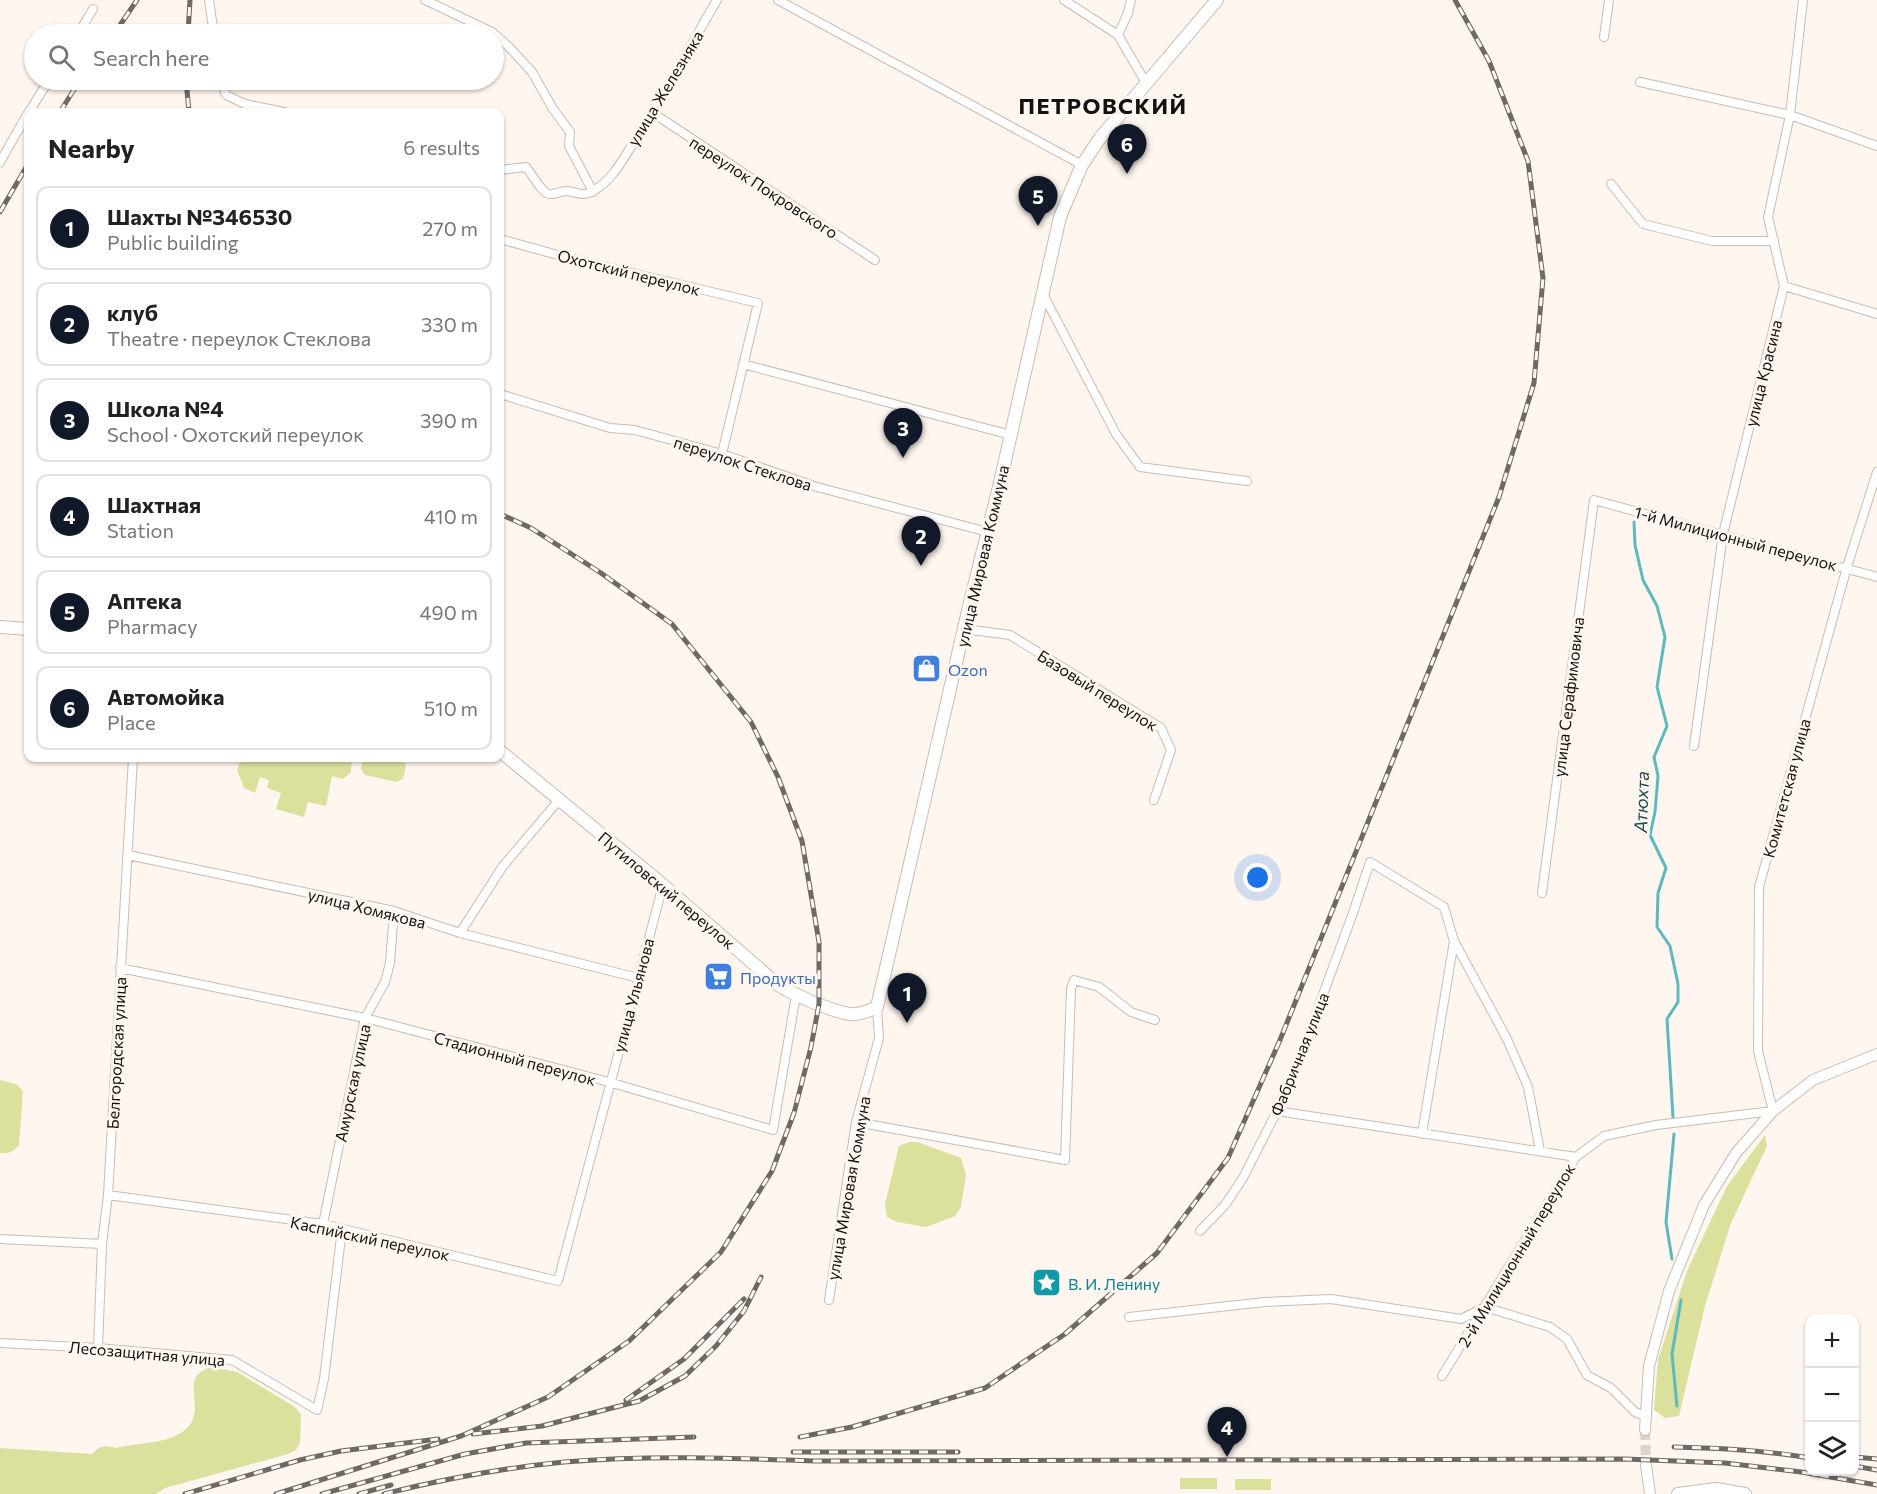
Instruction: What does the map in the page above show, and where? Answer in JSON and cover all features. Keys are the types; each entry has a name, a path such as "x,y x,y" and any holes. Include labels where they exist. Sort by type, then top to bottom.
{"main road":[{"name":"улица Мировая Коммуна","path":"877,1007 1060,217 1082,165 1100,138 1217,0"},
{"path":"0,627 24,629"},
{"name":"Путиловский переулок","path":"504,754 663,885 778,985 796,995 850,1014 868,1012 877,1007"},
{"path":"1678,1494 1716,1489 1745,1494"}],"street":[{"path":"208,0 212,24"},
{"path":"425,0 475,24"},
{"name":"улица Железняка","path":"593,192 612,176 652,113 717,0"},
{"path":"778,0 1082,165"},
{"path":"1064,0 1118,35 1146,83"},
{"path":"1118,35 1128,14 1131,0"},
{"path":"1605,37 1609,0"},
{"name":"улица Красина","path":"1694,746 1723,534 1784,286 1768,217 1790,115 1803,0"},
{"path":"84,24 93,9"},
{"path":"504,42 532,72 553,109 570,132 569,146 593,192 584,195 569,191 550,194 541,189 535,177 526,167 504,170"},
{"path":"1640,82 1790,115 1877,146"},
{"path":"32,108 43,90"},
{"path":"224,90 226,96 245,104 264,108"},
{"name":"переулок Покровского","path":"652,113 875,260"},
{"path":"0,162 24,121"},
{"path":"1611,184 1643,224 1712,241 1774,241"},
{"name":"Охотский переулок","path":"504,239 565,257 758,303 743,364"},
{"path":"1784,286 1877,314"},
{"path":"1043,294 1116,434 1140,467 1247,482"},
{"path":"722,454 743,364 1011,435"},
{"name":"переулок Стеклова","path":"504,395 610,428 635,430 722,454 817,487 988,532"},
{"name":"Комитетская улица","path":"1773,1111 1758,1051 1759,887 1847,567 1877,471"},
{"name":"1-й Милиционный переулок","path":"1594,500 1877,577"},
{"name":"улица Серафимовича","path":"1542,893 1594,500"},
{"name":"Базовый переулок","path":"965,628 1010,635 1161,728 1171,750 1154,800"},
{"name":"Белгородская улица","path":"98,1348 102,1244 108,1196 133,762"},
{"path":"460,933 503,866 560,800"},
{"name":"улица Хомякова","path":"128,855 394,911 460,933 638,978"},
{"name":"Фабричная улица","path":"1200,1231 1225,1205 1243,1178 1277,1112 1304,1046 1370,862 1444,907 1454,941"},
{"name":"улица Ульянова","path":"558,1281 663,885"},
{"name":"Амурская улица","path":"323,1224 365,1018 385,982 390,963 394,911"},
{"path":"1422,1134 1454,941"},
{"path":"1454,941 1507,1039 1528,1087 1539,1151"},
{"name":"Стадионный переулок","path":"120,968 365,1018 609,1082 774,1130 796,995"},
{"path":"856,1122 1065,1160 1071,989 1074,980 1099,987 1131,1012 1155,1020"},
{"name":"улица Мировая Коммуна","path":"829,1300 856,1122 879,1038 877,1007"},
{"path":"1645,1430 1649,1366 1669,1292 1704,1205 1736,1153 1773,1111 1814,1080 1877,1054"},
{"name":"2-й Милиционный переулок","path":"1442,1376 1576,1157 1604,1136 1656,1125 1773,1111"},
{"path":"1277,1112 1576,1157"},
{"name":"Каспийский переулок","path":"108,1196 323,1224 558,1281"},
{"name":"Лесозащитная улица","path":"0,1343 98,1348 232,1360 317,1410 324,1379 342,1229"},
{"path":"0,1239 102,1244"},
{"path":"1129,1317 1266,1302 1331,1299 1461,1319 1485,1306 1550,1327 1567,1339 1587,1375 1611,1388 1635,1412 1645,1416"},
{"path":"1646,1465 1650,1494"}],"green space":[{"path":"240,762 352,762 351,772 343,779 332,776 326,806 308,802 304,817 276,809 281,793 267,788 269,780 260,777 255,793 244,788 237,770"},
{"path":"362,762 404,762 406,766 403,779 396,782 365,775 361,769"},
{"path":"0,1080 16,1084 23,1091 19,1145 13,1151 6,1153 0,1153"},
{"path":"1765,1135 1767,1146 1731,1223 1705,1306 1679,1416 1665,1418 1654,1410 1658,1360 1687,1271 1727,1186"},
{"path":"917,1142 961,1158 966,1175 961,1207 955,1216 926,1227 897,1222 887,1217 885,1204 899,1146"},
{"path":"211,1367 237,1372 295,1407 301,1414 300,1443 296,1450 165,1488 156,1494 0,1494 0,1448 92,1454 103,1446 116,1448 154,1442 181,1433 193,1419 196,1378 201,1372"},
{"path":"1180,1478 1217,1478 1217,1489 1180,1489"},
{"path":"1235,1479 1271,1479 1271,1490 1235,1490"}],"waterway":[{"name":"Атюхта","path":"1634,522 1635,545 1643,580 1657,606 1665,637 1657,687 1667,726 1654,757 1658,776 1655,812 1650,835 1666,868 1658,893 1657,927 1670,946 1678,984 1678,1002 1667,1019 1673,1117"},
{"name":"Атюхта","path":"1672,1259 1666,1222 1674,1134"},
{"name":"Атюхта","path":"1677,1406 1672,1354 1681,1300"}],"tunnel":[{"path":"1645,1430 1646,1465"}],"railway":[{"path":"121,24 137,0"},
{"path":"189,24 190,0"},
{"path":"800,1437 852,1427 985,1388 1065,1334 1157,1253 1228,1158 1280,1040 1499,497 1534,383 1543,278 1528,161 1489,61 1455,0"},
{"path":"62,108 74,90"},
{"path":"187,90 189,108"},
{"path":"0,212 24,171"},
{"path":"276,1494 461,1436 548,1397 629,1341 721,1252 772,1171 794,1113 811,1047 819,1004 819,942 802,841 778,777 751,722 672,624 601,573 531,528 504,516"},
{"path":"473,1434 542,1426 639,1401 685,1376 716,1346 744,1311 761,1277"},
{"path":"626,1400 684,1359 744,1299"},
{"path":"322,1494 465,1454 526,1443 694,1437"},
{"path":"185,1494 300,1460 341,1451 438,1439"},
{"path":"1674,1447 1742,1450 1805,1457"},
{"path":"793,1452 958,1452"},
{"path":"1859,1457 1877,1459"},
{"path":"384,1494 518,1467 595,1460 658,1458 815,1461 1625,1459 1725,1463 1801,1472 1877,1485"},
{"path":"1859,1467 1877,1470"},
{"path":"359,1494 391,1485"}],"place":[{"name":"Автомойка","path":"1127,174"},
{"name":"Аптека","path":"1038,226"},
{"name":"Школа №4","path":"903,458"},
{"name":"клуб","path":"921,566"},
{"name":"Ozon","path":"927,669"},
{"name":"Продукты","path":"719,977"},
{"name":"Шахты №346530","path":"907,1023"},
{"name":"В. И. Ленину","path":"1047,1283"},
{"name":"Шахтная","path":"1227,1457"}],"district":[{"name":"ПЕТРОВСКИЙ","path":"1103,105"}]}
